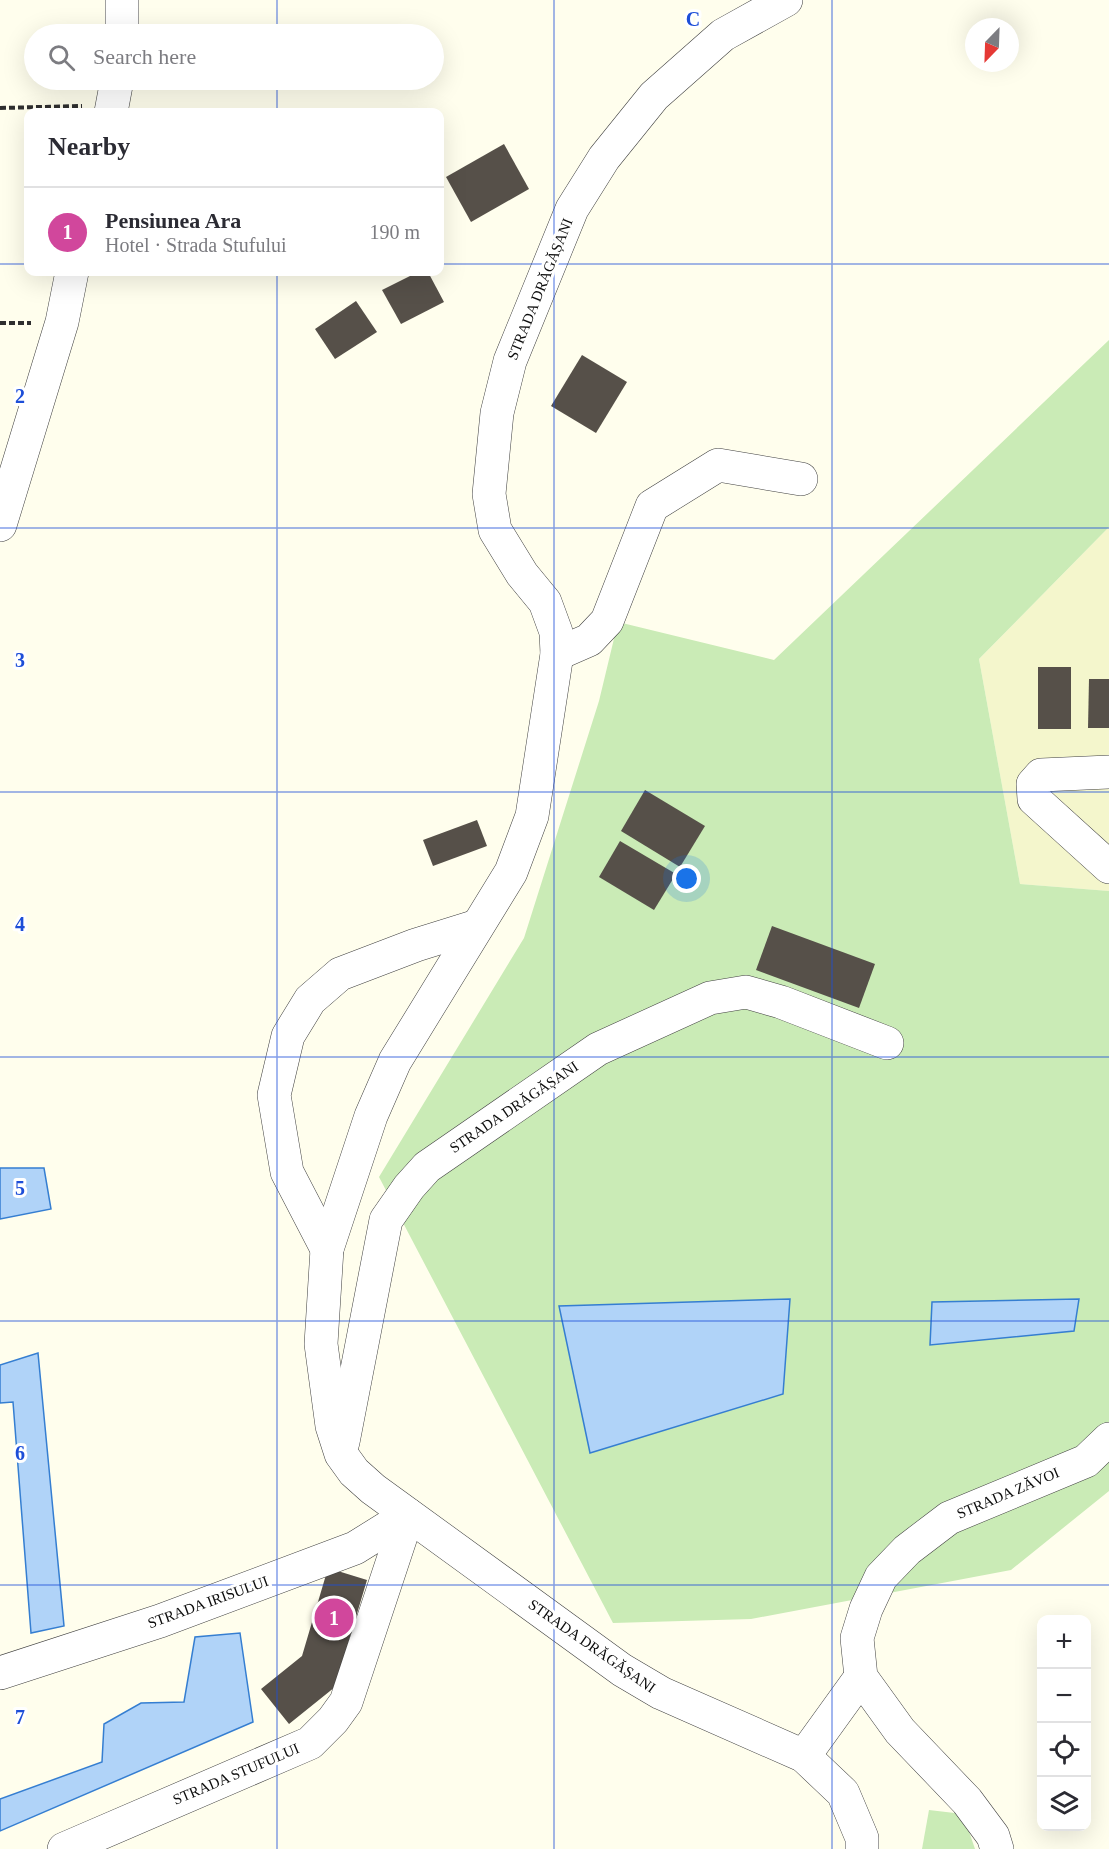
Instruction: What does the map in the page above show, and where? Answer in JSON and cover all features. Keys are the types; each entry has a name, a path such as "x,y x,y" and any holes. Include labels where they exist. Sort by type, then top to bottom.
{"street":[{"path":"122,0 122,24"},
{"name":"STRADA DRĂGĂȘANI","path":"786,0 723,35 654,96 604,158 572,209 510,361 497,414 489,494 495,530 522,574 545,602 556,632 557,654 531,816 511,872 395,1061 371,1116 327,1249 321,1344 332,1426 341,1454 354,1472 408,1515 622,1670 661,1693 804,1756 843,1793 862,1838 862,1849"},
{"path":"0,525 62,322 71,276"},
{"path":"557,654 589,640 607,621 652,506 718,465 801,479"},
{"path":"1109,772 1041,775 1032,784 1034,799 1109,867"},
{"path":"327,1249 287,1172 274,1095 288,1036 310,1000 340,974 416,945 477,926"},
{"name":"STRADA DRĂGĂȘANI","path":"341,1454 386,1220 409,1187 427,1167 598,1049 710,998 746,992 781,1002 887,1043"},
{"name":"STRADA ZĂVOI","path":"997,1849 993,1836 967,1801 900,1731 861,1677 857,1638 866,1609 882,1577 907,1550 949,1518 1086,1461 1109,1439"},
{"name":"STRADA IRISULUI","path":"0,1673 160,1621 355,1548 408,1515"},
{"name":"STRADA STUFULUI","path":"64,1849 310,1743 333,1720 346,1702 408,1515"},
{"path":"804,1756 861,1677"}],"path":[{"path":"0,108 114,99"}],"green space":[{"path":"1109,340 1109,527 979,659 1020,884 1109,891 1109,1491 1011,1570 751,1619 613,1623 379,1177 524,938 599,701 618,622 774,660"},
{"path":"1109,527 1109,891 1020,884 979,659"},
{"path":"929,1810 963,1814 975,1849 922,1849"}],"water":[{"path":"0,1168 44,1168 51,1209 0,1219"},
{"path":"790,1299 783,1394 590,1453 559,1306"},
{"path":"1079,1299 1074,1331 930,1345 932,1302"},
{"path":"38,1353 64,1626 31,1633 13,1402 0,1403 0,1365"},
{"path":"240,1633 253,1722 0,1831 0,1799 102,1762 104,1724 141,1703 184,1702 195,1637"}],"building":[{"path":"504,144 529,189 471,222 446,177"},
{"path":"410,276 430,276 444,302 401,324 382,290"},
{"path":"356,301 377,332 335,359 315,329"},
{"path":"582,355 627,382 596,433 551,406"},
{"path":"1038,667 1071,667 1071,729 1038,729"},
{"path":"1089,679 1109,679 1109,728 1088,728"},
{"path":"645,790 705,826 680,867 621,831"},
{"path":"477,820 487,846 433,866 423,840"},
{"path":"620,841 676,874 654,910 599,877"},
{"path":"772,926 875,964 859,1008 756,970"},
{"path":"328,1568 367,1580 335,1687 289,1724 261,1689 302,1656"}],"place":[{"name":"Pensiunea Ara","path":"334,1618"}]}
